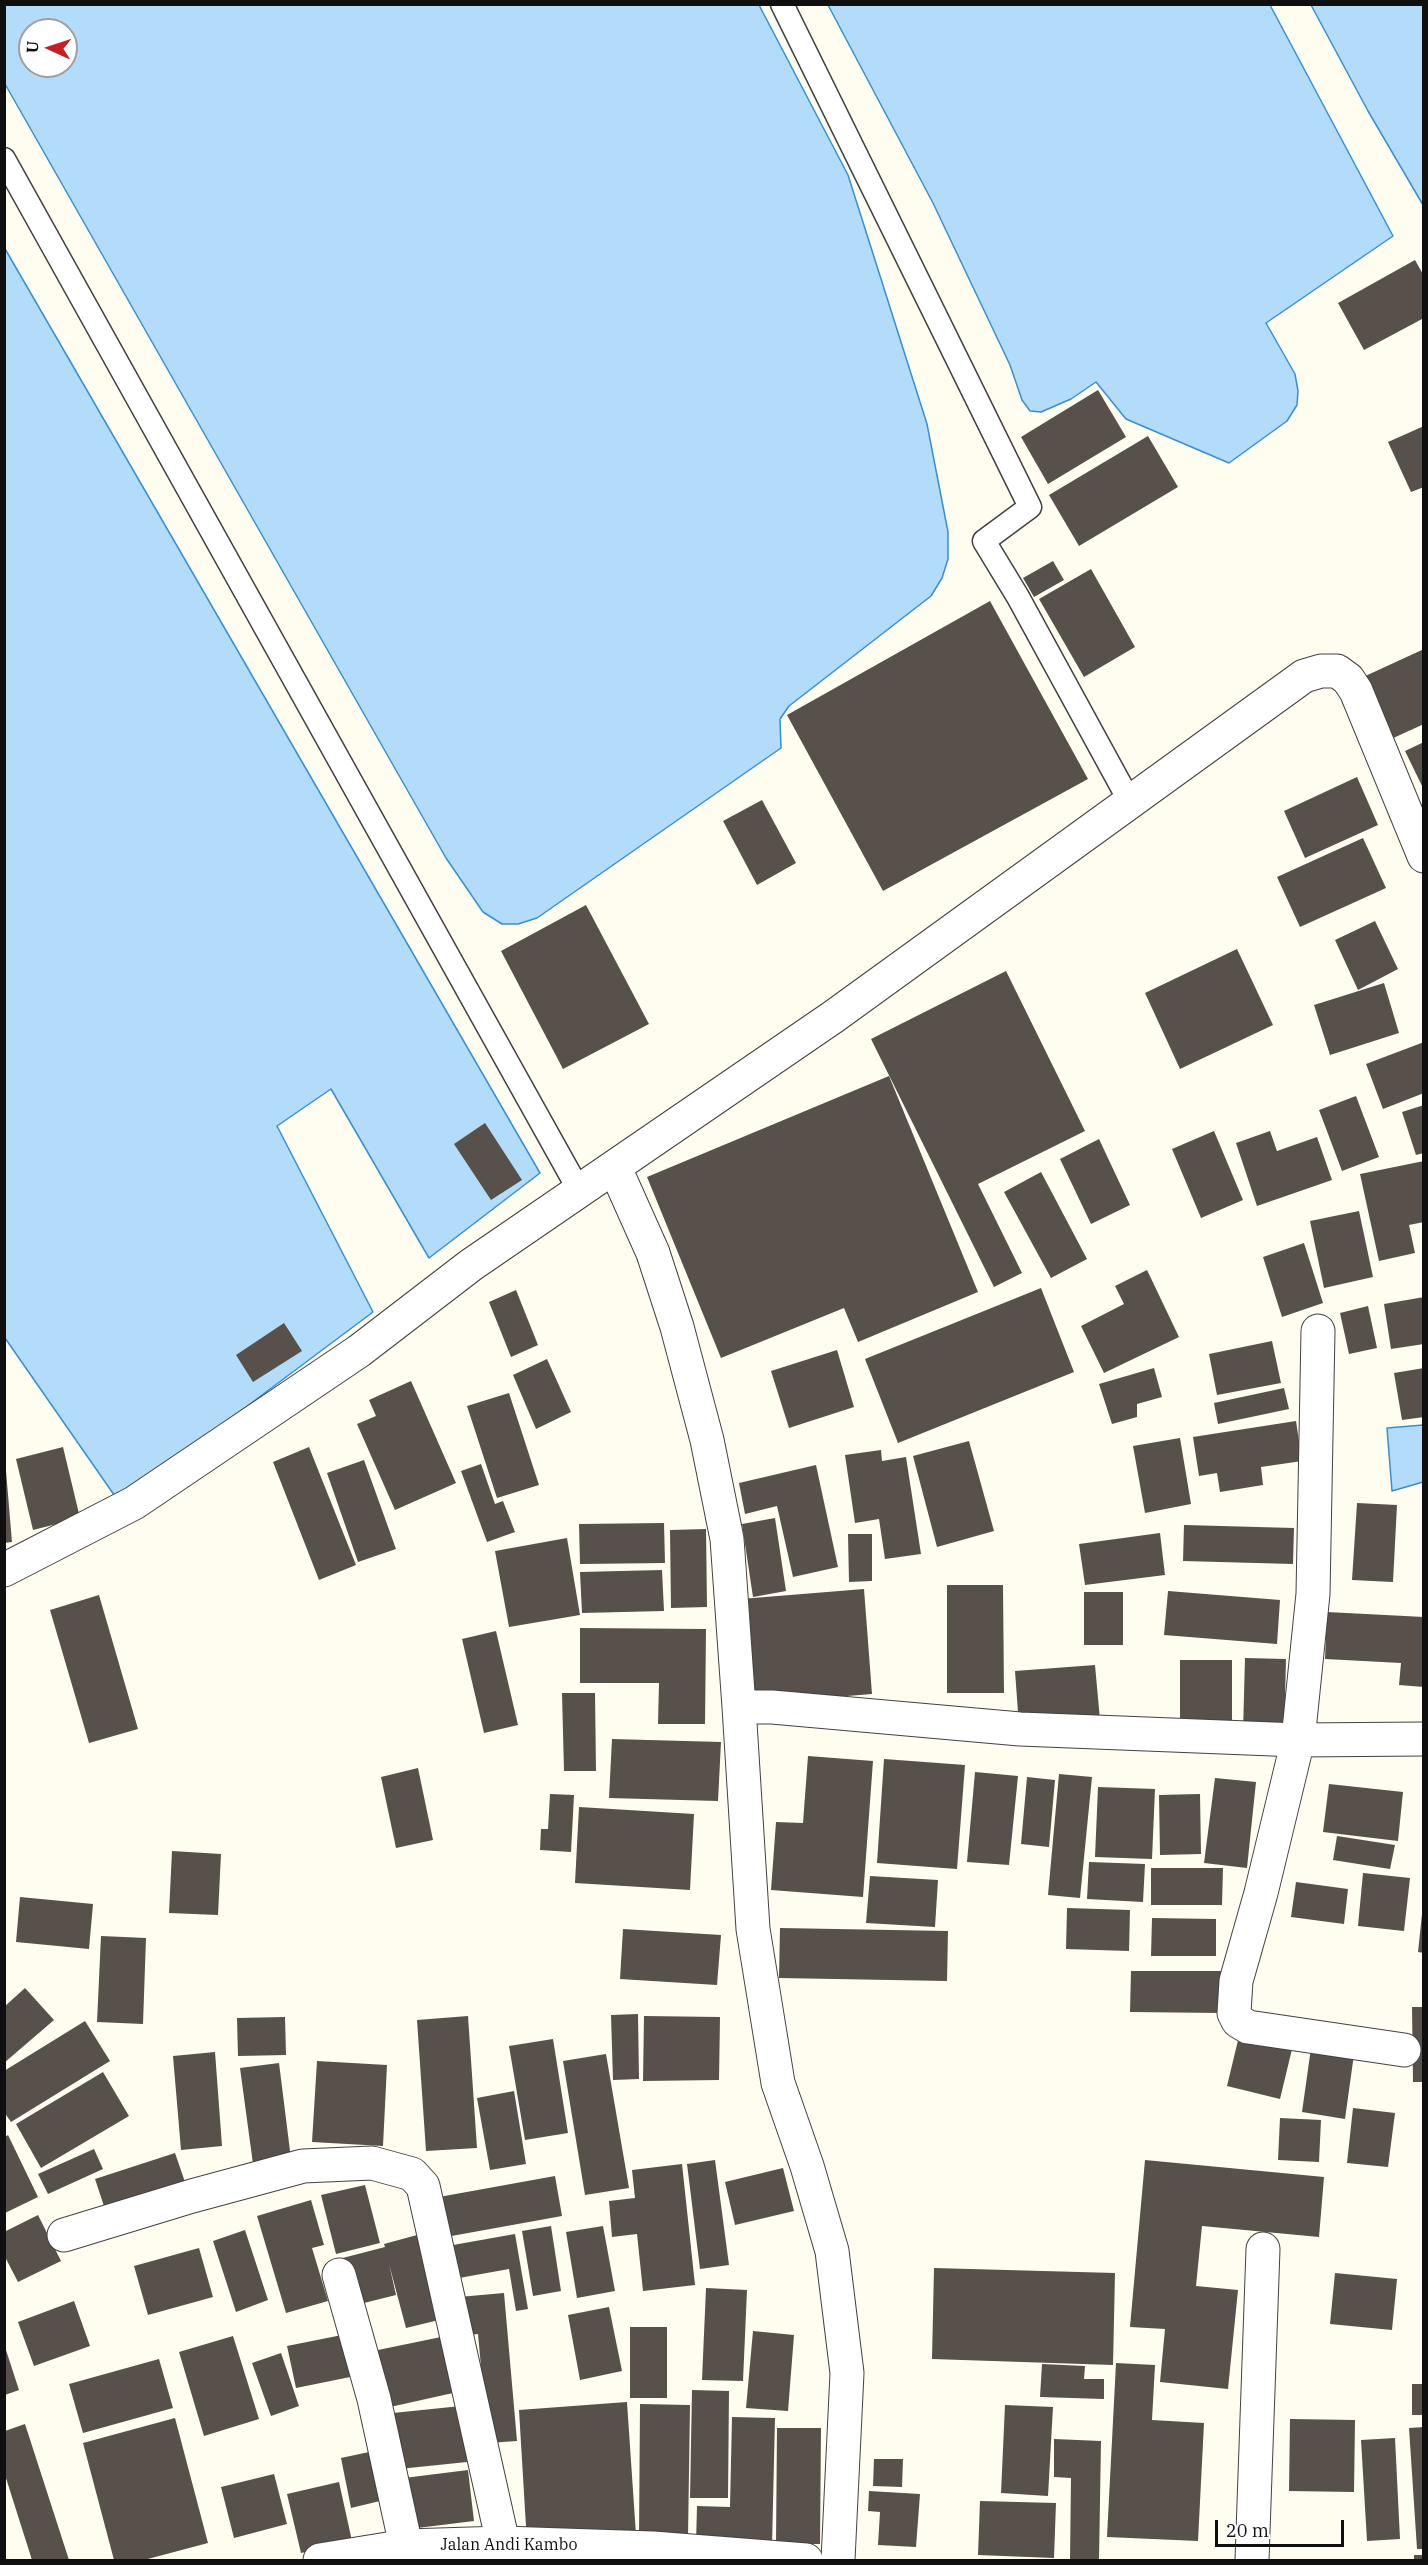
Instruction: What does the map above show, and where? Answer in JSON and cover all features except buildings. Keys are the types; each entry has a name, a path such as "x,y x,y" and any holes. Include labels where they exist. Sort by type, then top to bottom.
{"street":[{"path":"4,1570 134,1503 360,1351 471,1265 833,1017 1304,676 1321,671 1336,671 1348,679 1356,691 1424,856"},
{"path":"615,1168 653,1253 677,1327 707,1440 727,1539 753,1929 778,2083 807,2166 832,2251 847,2373 838,2560"},
{"path":"1318,1331 1313,1594 1298,1740 1261,1893 1236,1982 1234,2013 1238,2021 1248,2027 1404,2050"},
{"path":"739,1707 772,1707 1020,1729 1298,1740 1424,1739"},
{"path":"64,2235 192,2196 303,2166 372,2163 412,2174 423,2186 502,2543"},
{"path":"1252,2560 1263,2249"},
{"path":"339,2276 374,2399 406,2546"},
{"name":"Jalan Andi Kambo","path":"323,2560 406,2546 502,2543 653,2548 786,2559"}],"lane":[{"path":"782,4 1030,507 984,541 1018,597 1130,802"},
{"path":"4,159 580,1192"}],"water":[{"path":"4,5 759,5 848,175 927,424 948,532 948,559 942,578 931,596 789,706 780,719 781,748 537,918 518,924 502,924 483,912 446,858 5,84"},
{"path":"828,5 1270,5 1393,236 1266,323 1295,374 1298,391 1297,405 1287,421 1229,463 1126,419 1096,382 1071,399 1041,412 1030,411 1022,400 1010,365 933,203"},
{"path":"1311,5 1423,5 1423,205 1368,111"},
{"path":"4,247 540,1173 429,1258 331,1089 277,1126 373,1312 119,1502 5,1338"},
{"path":"1423,1425 1423,1482 1392,1491 1387,1428"}]}
